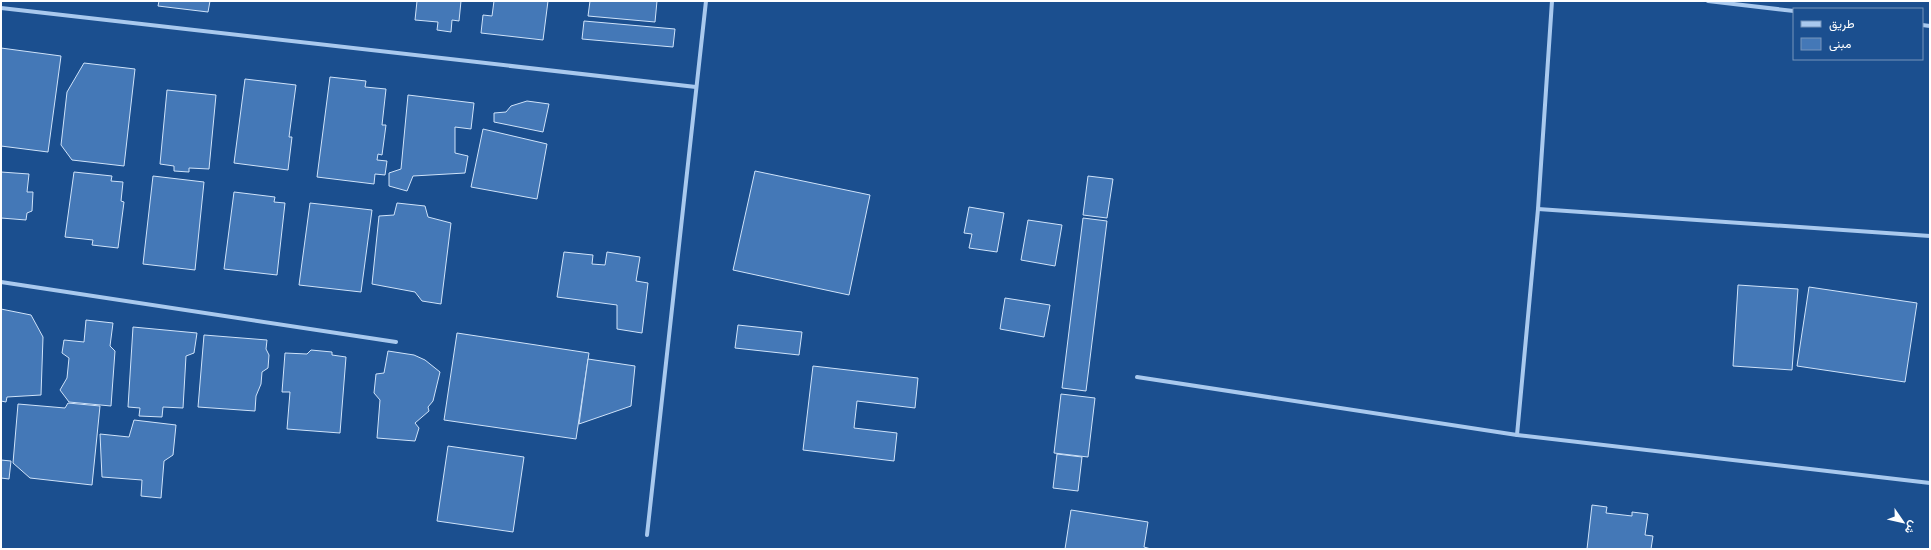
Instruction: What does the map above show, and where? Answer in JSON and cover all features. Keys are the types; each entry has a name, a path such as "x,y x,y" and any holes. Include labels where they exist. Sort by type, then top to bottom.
{"street":[{"path":"647,535 706,1"},
{"path":"1516,436 1538,209 1552,1"},
{"path":"1708,1 1793,11"},
{"path":"1,8 696,87"},
{"path":"1538,209 1930,236"},
{"path":"1,282 396,342"},
{"path":"1137,378 1516,436 1930,482"}],"building":[{"path":"159,1 210,1 208,12 158,6"},
{"path":"417,1 461,1 459,21 452,20 451,32 437,30 438,22 415,20"},
{"path":"494,1 548,1 543,40 481,33 483,15 492,16"},
{"path":"590,1 657,1 655,22 588,16"},
{"path":"584,21 675,29 673,47 582,39"},
{"path":"1,48 61,56 48,152 1,146"},
{"path":"84,63 135,69 124,166 72,160 61,145 67,92"},
{"path":"330,77 366,81 365,87 386,89 382,125 386,125 382,155 378,154 377,160 387,161 385,175 375,174 374,184 317,177"},
{"path":"245,79 296,85 289,137 292,137 288,170 234,163"},
{"path":"167,90 216,95 209,169 189,168 189,172 174,171 174,166 160,164"},
{"path":"408,95 474,103 471,129 455,127 455,153 468,156 465,173 413,176 407,191 389,186 389,173 401,169"},
{"path":"527,101 549,104 543,132 494,122 494,113 506,112 511,106"},
{"path":"483,129 547,144 537,199 471,187"},
{"path":"755,171 870,195 849,295 733,270"},
{"path":"1,172 29,174 27,192 33,192 32,211 27,213 26,220 1,218"},
{"path":"74,172 112,176 111,181 123,182 121,201 124,202 118,248 92,245 93,240 65,237"},
{"path":"153,176 204,182 195,270 143,264"},
{"path":"1088,176 1113,179 1107,218 1083,215"},
{"path":"234,192 275,197 274,202 285,203 277,275 224,269"},
{"path":"310,203 372,210 361,292 299,285"},
{"path":"397,203 425,206 428,217 451,223 441,304 422,301 415,292 372,284 379,216 394,215"},
{"path":"969,207 1004,213 997,252 969,248 972,234 964,233"},
{"path":"1083,218 1107,221 1086,391 1062,388"},
{"path":"1028,220 1062,225 1055,266 1021,260"},
{"path":"564,252 593,255 592,264 605,265 607,252 640,257 636,281 648,283 642,333 617,329 617,305 557,297"},
{"path":"1738,285 1798,289 1792,370 1733,366"},
{"path":"1809,287 1917,303 1905,382 1797,366"},
{"path":"1005,298 1050,305 1044,337 1000,329"},
{"path":"1,309 31,315 43,337 41,395 7,397 6,402 1,401"},
{"path":"86,320 113,323 110,346 115,351 111,406 69,402 60,390 67,378 69,358 62,353 64,340 84,342"},
{"path":"738,325 802,332 799,355 735,348"},
{"path":"133,327 197,333 194,353 186,356 183,408 163,407 162,417 139,416 140,408 128,407"},
{"path":"457,333 589,353 576,439 444,420"},
{"path":"204,335 267,340 266,349 269,355 268,368 262,372 261,384 256,396 255,411 198,407"},
{"path":"311,350 332,352 332,355 346,357 340,433 287,429 290,392 282,392 285,353 307,354"},
{"path":"388,351 414,355 425,360 440,372 433,401 428,407 429,411 415,423 419,428 415,441 377,438 380,400 374,393 376,374 384,373"},
{"path":"588,359 635,366 631,406 579,424"},
{"path":"813,366 918,378 915,408 857,401 854,428 897,433 894,461 803,450"},
{"path":"1061,394 1095,398 1088,457 1054,453"},
{"path":"68,403 100,406 92,485 30,478 13,463 18,404 65,408"},
{"path":"134,420 176,425 173,455 164,461 161,498 141,496 142,480 102,477 100,434 129,437"},
{"path":"448,446 524,457 513,532 437,521"},
{"path":"1057,454 1082,457 1078,491 1053,488"},
{"path":"1,460 11,461 9,479 1,478"},
{"path":"1592,505 1607,507 1606,513 1632,516 1632,512 1648,514 1645,535 1653,536 1651,549 1587,549"},
{"path":"1071,510 1148,522 1144,547 1151,549 1065,549"}]}
